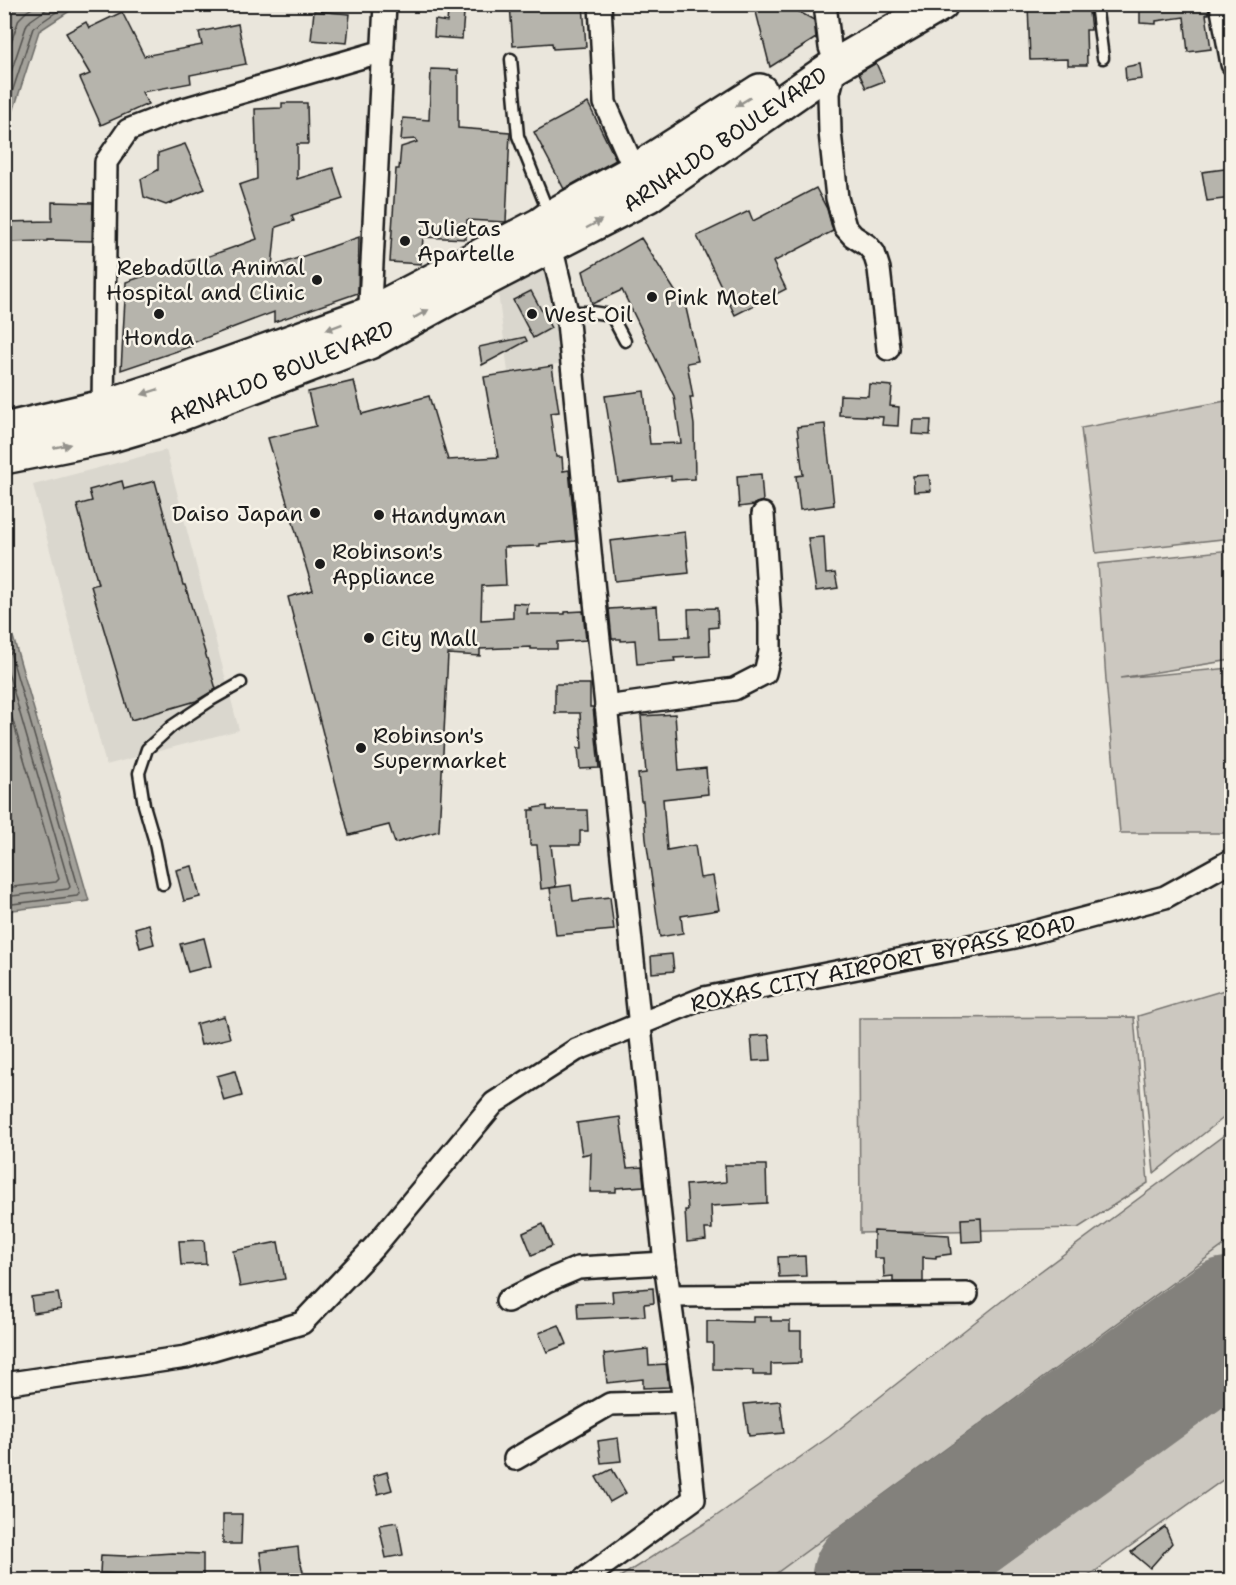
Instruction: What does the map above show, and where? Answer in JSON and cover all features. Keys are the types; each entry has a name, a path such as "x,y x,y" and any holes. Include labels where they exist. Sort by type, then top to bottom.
{"highway":[{"name":"ARNALDO BOULEVARD","path":"4,457 106,422 162,388 369,328 547,230 642,183 833,56 899,4"},
{"name":"ARNALDO BOULEVARD","path":"833,56 941,4"},
{"name":"ARNALDO BOULEVARD","path":"4,430 106,422"}],"street":[{"path":"369,328 386,4"},
{"path":"600,4 605,103 642,183"},
{"path":"825,4 833,56 829,93 830,132 837,198 845,227 853,236 867,244 874,253 879,269 888,349"},
{"path":"1221,4 1232,64"},
{"path":"106,422 106,162 128,130 177,111 383,51"},
{"path":"547,230 567,312 665,1263 684,1402 694,1499 583,1581"},
{"path":"606,707 734,689 765,673 770,652 770,623 763,514"},
{"name":"ROXAS CITY AIRPORT BYPASS ROAD","path":"4,1384 186,1357 302,1323 375,1246 494,1103 576,1050 704,998 1015,937 1165,897 1232,860"},
{"path":"507,1301 578,1268 665,1263"},
{"path":"670,1296 967,1294"},
{"path":"515,1459 610,1404 684,1402"}],"lane":[{"path":"1096,4 1102,58"},
{"path":"511,59 519,136 547,230"},
{"path":"567,312 611,315 625,341"},
{"path":"163,884 154,838 144,805 139,773 147,749 172,726 241,683"}],"shaded area":[{"path":"545,258 554,276 564,363 508,372 497,284"},
{"path":"1231,400 1231,538 1096,553 1081,428"},
{"path":"166,450 239,730 106,765 33,485"},
{"path":"1231,550 1231,660 1120,678 1231,668 1231,833 1120,833 1098,564"},
{"path":"1231,988 1231,1112 1154,1173 1138,1016"},
{"path":"1134,1017 1148,1183 1078,1228 860,1233 859,1018"},
{"path":"1231,1130 1231,1474 1083,1580 615,1580 712,1519 829,1437 1022,1285"},
{"path":"1231,1130 1231,1240 767,1580 615,1580 712,1519 829,1437 1022,1285"},
{"path":"1231,1399 1231,1474 1083,1580 984,1580"}],"water":[{"path":"5,4 79,5 39,31 5,137"},
{"path":"5,609 89,901 5,911"}],"building":[{"path":"510,4 583,4 586,47 553,49 552,43 513,46"},
{"path":"754,4 785,4 814,20 816,38 770,67"},
{"path":"1028,4 1088,4 1091,30 1086,30 1087,65 1068,65 1068,59 1030,60"},
{"path":"1140,4 1208,4 1209,14 1206,14 1211,49 1188,52 1184,17 1156,21 1156,24 1140,23"},
{"path":"314,11 350,14 347,43 311,40"},
{"path":"122,12 144,56 202,45 199,32 238,24 246,64 190,75 191,83 142,92 148,104 101,125 80,78 90,74 66,33 86,22 89,28"},
{"path":"448,12 464,13 462,39 434,37 435,20 447,22"},
{"path":"876,63 884,81 866,88 859,73"},
{"path":"1140,64 1142,79 1126,81 1125,67"},
{"path":"431,69 458,70 458,128 510,132 506,222 467,220 466,239 423,237 421,264 390,262 396,169 399,169 401,147 417,142 416,139 401,140 403,118 429,120"},
{"path":"282,103 307,103 308,144 297,144 297,179 333,168 343,199 292,215 294,221 276,227 272,267 359,237 358,293 274,322 274,312 192,343 192,346 121,370 126,282 257,239 239,185 257,179 255,109 282,108"},
{"path":"588,103 616,160 564,189 534,132"},
{"path":"185,144 205,189 166,205 144,197 141,179 158,170 158,153"},
{"path":"1232,168 1232,198 1207,201 1202,172"},
{"path":"816,188 827,209 833,231 773,262 786,289 735,315 697,236 749,211 753,221"},
{"path":"52,202 93,203 92,241 4,242 4,222 52,221"},
{"path":"641,238 686,308 698,361 687,363 693,397 690,397 694,425 695,479 671,480 671,476 618,482 605,396 644,391 650,444 681,443 674,396 622,290 592,304 583,271"},
{"name":"West Oil","path":"531,291 551,328 533,338 513,300"},
{"path":"525,337 527,341 482,365 479,347"},
{"path":"552,366 559,412 550,413 556,457 562,457 563,471 569,470 576,541 540,544 540,546 504,547 506,585 482,586 481,620 513,618 513,603 528,604 527,614 565,614 565,612 583,611 586,640 557,642 557,649 531,649 531,647 480,649 480,656 448,654 439,831 395,843 389,825 349,835 288,597 313,590 268,438 316,426 308,392 354,381 362,414 429,396 448,460 498,457 484,377"},
{"path":"869,384 892,386 890,406 899,407 898,426 882,425 883,417 839,415 840,395 868,396"},
{"path":"913,420 931,420 930,435 912,434"},
{"path":"825,424 834,505 800,510 796,476 803,475 797,427"},
{"path":"761,474 763,501 739,507 737,476"},
{"path":"929,475 931,491 914,492 913,476"},
{"path":"122,481 124,489 155,481 183,585 185,585 216,689 196,701 131,720 91,586 98,584 77,505 92,501 89,490"},
{"path":"685,532 689,573 615,581 610,541"},
{"path":"824,537 826,574 835,573 838,588 816,591 808,538"},
{"path":"657,606 659,638 689,637 688,609 717,608 718,627 709,628 710,656 674,658 675,661 637,664 635,640 612,639 609,609"},
{"path":"555,684 590,684 590,707 593,707 599,768 580,769 578,748 582,748 580,713 555,713"},
{"path":"675,714 679,771 706,768 708,794 663,799 667,850 695,845 700,878 713,876 719,910 681,916 683,933 660,937 638,774 646,773 641,716"},
{"path":"547,806 547,810 587,810 588,831 580,831 580,845 551,845 556,887 541,889 537,845 530,845 529,810"},
{"path":"192,866 200,897 184,901 176,870"},
{"path":"571,885 573,901 610,897 614,930 556,935 550,888"},
{"path":"149,924 154,944 140,948 135,928"},
{"path":"204,938 211,966 188,972 180,944"},
{"path":"672,954 674,971 652,973 651,956"},
{"path":"224,1016 230,1038 201,1045 196,1024"},
{"path":"769,1035 771,1060 753,1061 751,1036"},
{"path":"235,1071 242,1096 224,1101 217,1076"},
{"path":"620,1117 627,1168 642,1167 644,1186 616,1188 616,1192 590,1192 591,1153 582,1155 577,1123"},
{"path":"725,1165 766,1165 767,1203 711,1206 712,1229 705,1229 706,1240 687,1242 686,1185 726,1182"},
{"path":"981,1218 982,1241 962,1242 961,1219"},
{"path":"543,1224 552,1246 532,1255 523,1233"},
{"path":"874,1231 949,1235 951,1254 936,1256 936,1258 923,1257 923,1282 893,1282 893,1276 884,1277 883,1258 874,1258"},
{"path":"204,1240 206,1264 181,1265 179,1241"},
{"path":"278,1242 285,1279 240,1287 233,1251"},
{"path":"805,1256 806,1276 779,1277 778,1257"},
{"path":"653,1288 654,1303 644,1304 645,1316 578,1319 577,1303 613,1302 612,1291"},
{"path":"58,1293 61,1309 33,1313 31,1297"},
{"path":"753,1317 771,1317 771,1321 790,1321 790,1331 801,1331 801,1363 771,1364 771,1375 753,1375 753,1370 713,1369 713,1343 707,1343 707,1321 753,1322"},
{"path":"559,1325 567,1344 547,1352 539,1333"},
{"path":"648,1349 649,1365 666,1364 669,1387 643,1388 643,1379 607,1383 604,1354"},
{"path":"780,1401 784,1433 749,1436 744,1404"},
{"path":"618,1438 621,1461 601,1463 598,1441"},
{"path":"612,1469 626,1493 610,1502 596,1477"},
{"path":"387,1472 392,1490 378,1494 373,1476"},
{"path":"223,1514 242,1514 241,1544 223,1544"},
{"path":"397,1522 403,1555 386,1558 379,1525"},
{"path":"1165,1527 1172,1543 1150,1568 1131,1552"},
{"path":"298,1547 306,1581 264,1581 260,1552"},
{"path":"203,1554 203,1576 177,1576 177,1581 157,1581 157,1574 100,1573 101,1555"}],"runway":[{"path":"876,1580 1232,1321"}],"place":[{"name":"Julietas Apartelle","path":"405,241"},
{"name":"Rebadulla Animal Hospital and Clinic","path":"317,280"},
{"name":"Pink Motel","path":"652,297"},
{"name":"Honda","path":"159,314"},
{"name":"West Oil","path":"532,314"},
{"name":"Daiso Japan","path":"315,513"},
{"name":"Handyman","path":"379,515"},
{"name":"Robinson's Appliance","path":"320,564"},
{"name":"City Mall","path":"369,638"},
{"name":"Robinson's Supermarket","path":"361,748"}]}
